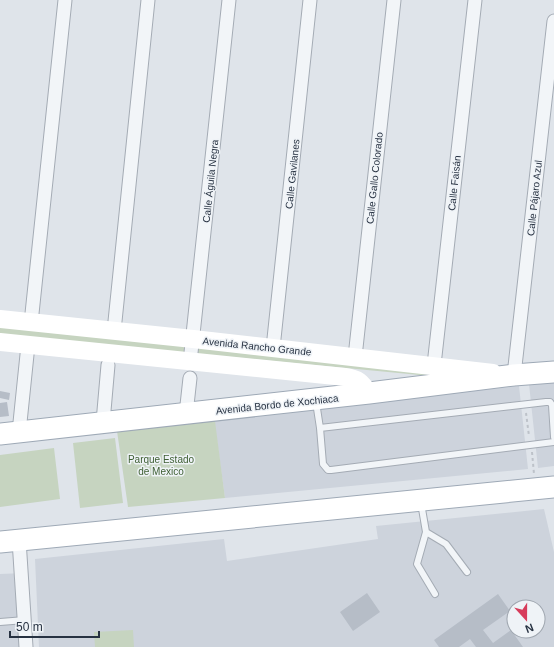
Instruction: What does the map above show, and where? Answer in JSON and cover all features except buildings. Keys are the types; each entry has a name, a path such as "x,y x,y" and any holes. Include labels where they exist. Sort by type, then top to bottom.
{"main road":[{"name":"Avenida Bordo de Xochiaca","path":"10,433 369,394 514,375 554,372"},
{"path":"10,541 545,488"}],"street":[{"path":"31,323 65,0"},
{"path":"114,331 148,0"},
{"name":"Calle Águila Negra","path":"186,414 230,0"},
{"name":"Calle Gavilanes","path":"274,348 310,0"},
{"name":"Calle Gallo Colorado","path":"355,357 394,0"},
{"name":"Calle Faisán","path":"434,365 475,0"},
{"name":"Calle Pájaro Azul","path":"514,375 554,21"},
{"name":"Avenida Rancho Grande","path":"0,319 434,365 514,375"},
{"path":"0,342 190,370 355,379 362,383 369,394"},
{"path":"10,433 28,345"},
{"path":"103,422 108,365"},
{"path":"10,541 25,620 26,647"}],"lane":[{"path":"316,399 324,464 328,470 554,442"},
{"path":"320,428 550,402 552,405 554,437"},
{"path":"420,500 426,532 417,564 435,594"},
{"path":"426,532 446,544 467,572"},
{"path":"0,622 25,620"}],"path":[{"path":"525,404 531,445 545,488"}],"shaded area":[{"path":"554,382 554,466 538,468 529,384"},
{"path":"519,386 528,469 225,498 214,419"},
{"path":"544,509 554,552 554,647 39,647 35,559 224,539 227,561 378,539 376,526"},
{"path":"25,573 32,647 0,647 0,574"}],"green space":[{"path":"0,326 448,372 430,376 0,335"},
{"name":"Parque Estado de Mexico","path":"215,421 225,498 128,507 117,431"},
{"path":"115,438 123,503 80,508 73,443"},
{"path":"54,448 60,499 0,507 0,455"},
{"path":"133,630 134,647 95,647 94,632"}]}
